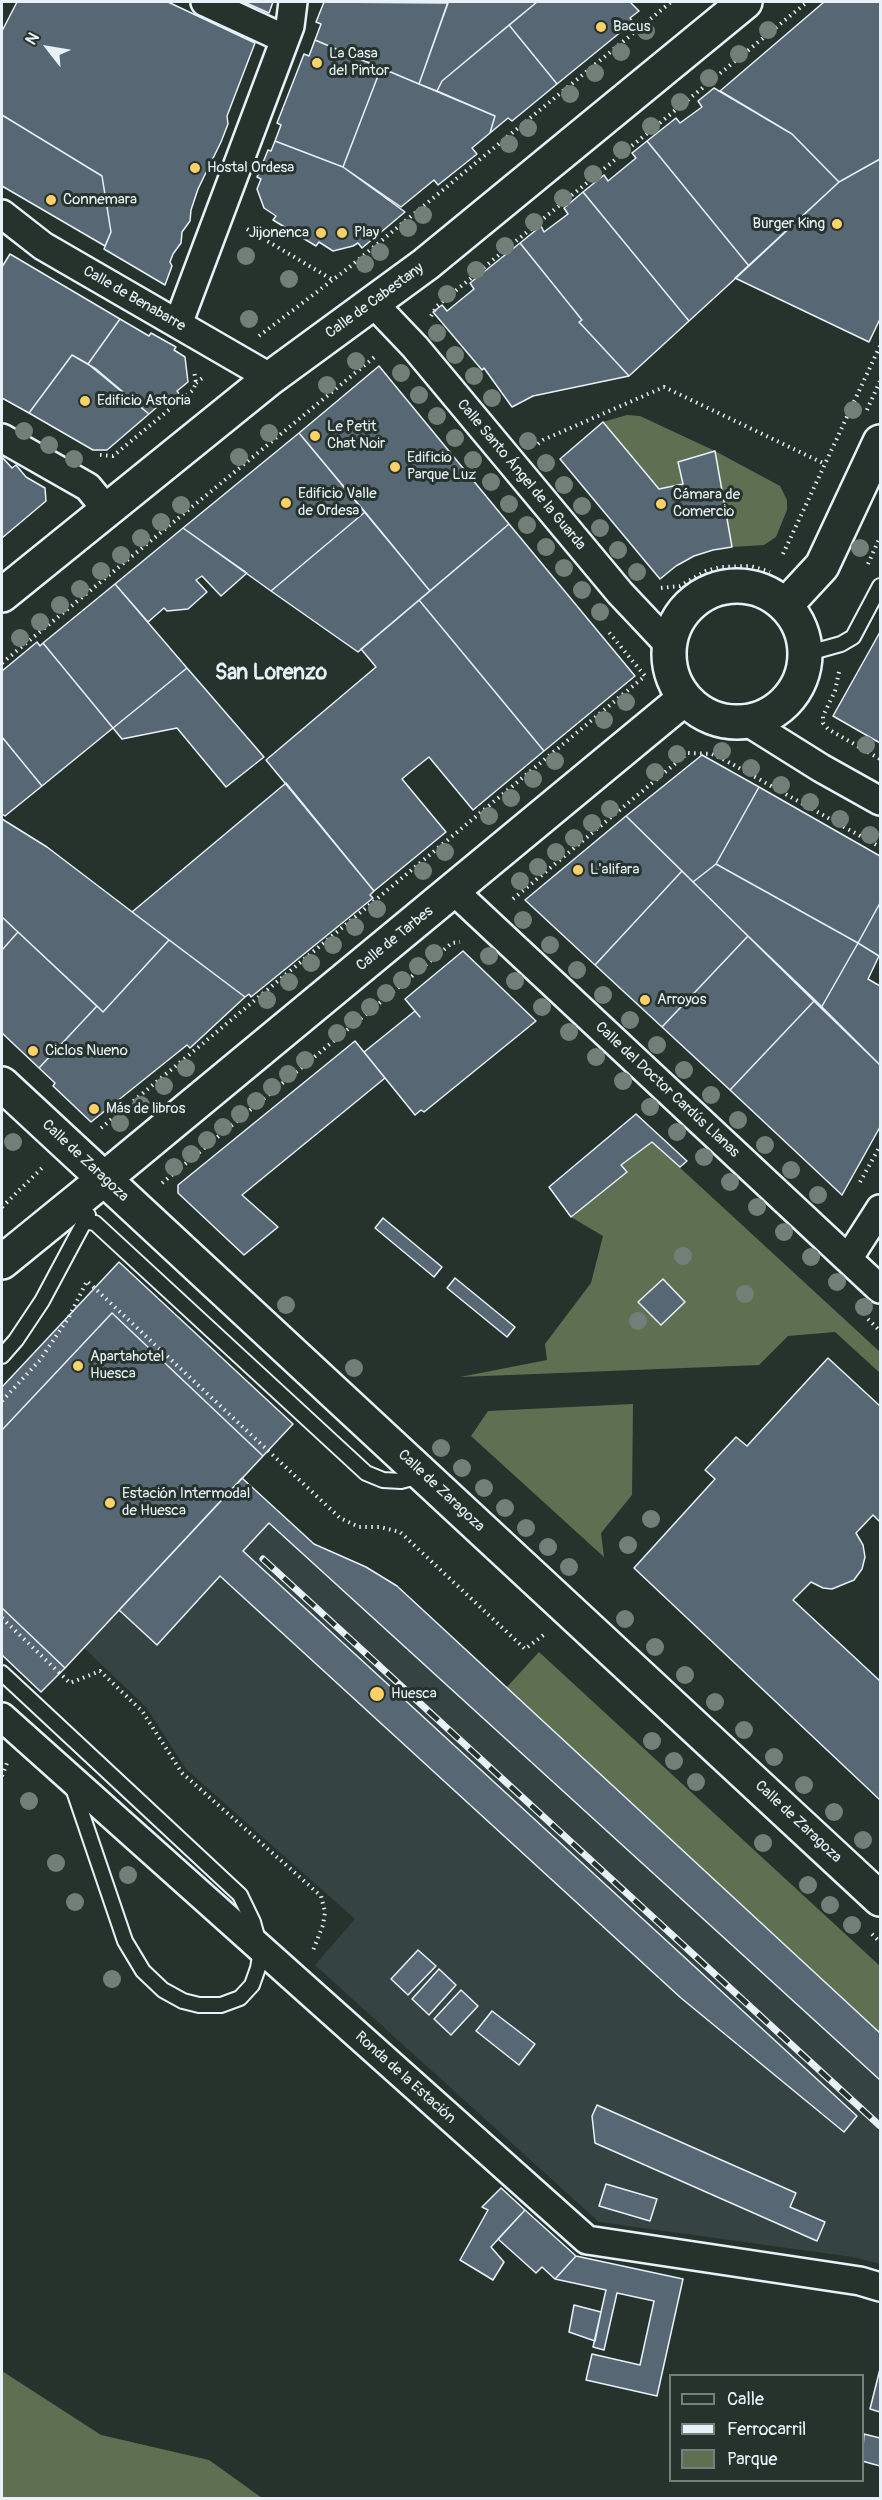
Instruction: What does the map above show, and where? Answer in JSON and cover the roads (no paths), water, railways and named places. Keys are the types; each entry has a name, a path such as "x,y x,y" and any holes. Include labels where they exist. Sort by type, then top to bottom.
{"street":[{"path":"205,2 285,39"},
{"path":"178,324 290,26 294,2"},
{"name":"Calle de Cabestany","path":"2,595 271,378 426,264 746,2"},
{"name":"Calle de Benabarre","path":"2,214 44,246 271,378"},
{"name":"Calle Santo Ángel de la Guarda","path":"374,304 415,347 620,593 669,645"},
{"path":"2,438 88,487 106,509"},
{"path":"785,606 822,566 880,442"},
{"path":"733,586 752,588 770,594 785,606 799,628 805,654 802,673 794,691 781,705 765,716 732,722 706,715 685,698 671,673 669,645 684,611 698,598 715,590 733,586"},
{"name":"Calle de Tarbes","path":"2,1262 685,698"},
{"path":"746,721 821,768 880,801"},
{"name":"Calle del Doctor Cardús Llanas","path":"454,891 880,1289"},
{"name":"Calle de Zaragoza","path":"2,1084 880,1899"},
{"path":"848,1259 880,1209"},
{"name":"Ronda de la Estación","path":"2,1717 70,1781 587,2240 860,2281 880,2287"}],"lane":[{"path":"805,654 841,644 853,637 880,586"},
{"path":"2,1356 16,1340 42,1301 104,1179"},
{"path":"84,1221 95,1223 366,1473 383,1480 401,1481 424,1475"},
{"path":"2,1673 240,1895 253,1922 261,1951 252,1985 240,1998 221,2005 200,2005 183,2001 163,1990 142,1971 125,1941 70,1781"}],"railway":[{"path":"263,1559 880,2126"}],"place":[{"name":"Bacus","path":"601,27"},
{"name":"La Casa del Pintor","path":"317,63"},
{"name":"Hostal Ordesa","path":"195,168"},
{"name":"Connemara","path":"51,200"},
{"name":"Burger King","path":"837,224"},
{"name":"Jijonenca","path":"321,233"},
{"name":"Play","path":"342,233"},
{"name":"Edificio Astoria","path":"85,401"},
{"name":"Le Petit Chat Noir","path":"315,436"},
{"name":"Edificio Parque Luz","path":"395,467"},
{"name":"Edificio Valle de Ordesa","path":"286,503"},
{"name":"Cámara de Comercio","path":"661,504"},
{"name":"L'alifara","path":"578,870"},
{"name":"Arroyos","path":"645,1000"},
{"name":"Ciclos Nueno","path":"33,1051"},
{"name":"Más de libros","path":"94,1109"},
{"name":"Apartahotel Huesca","path":"78,1366"},
{"name":"Estación Intermodal de Huesca","path":"110,1503"},
{"name":"Huesca","path":"377,1694"}],"district":[{"name":"San Lorenzo","path":"271,674"}]}
